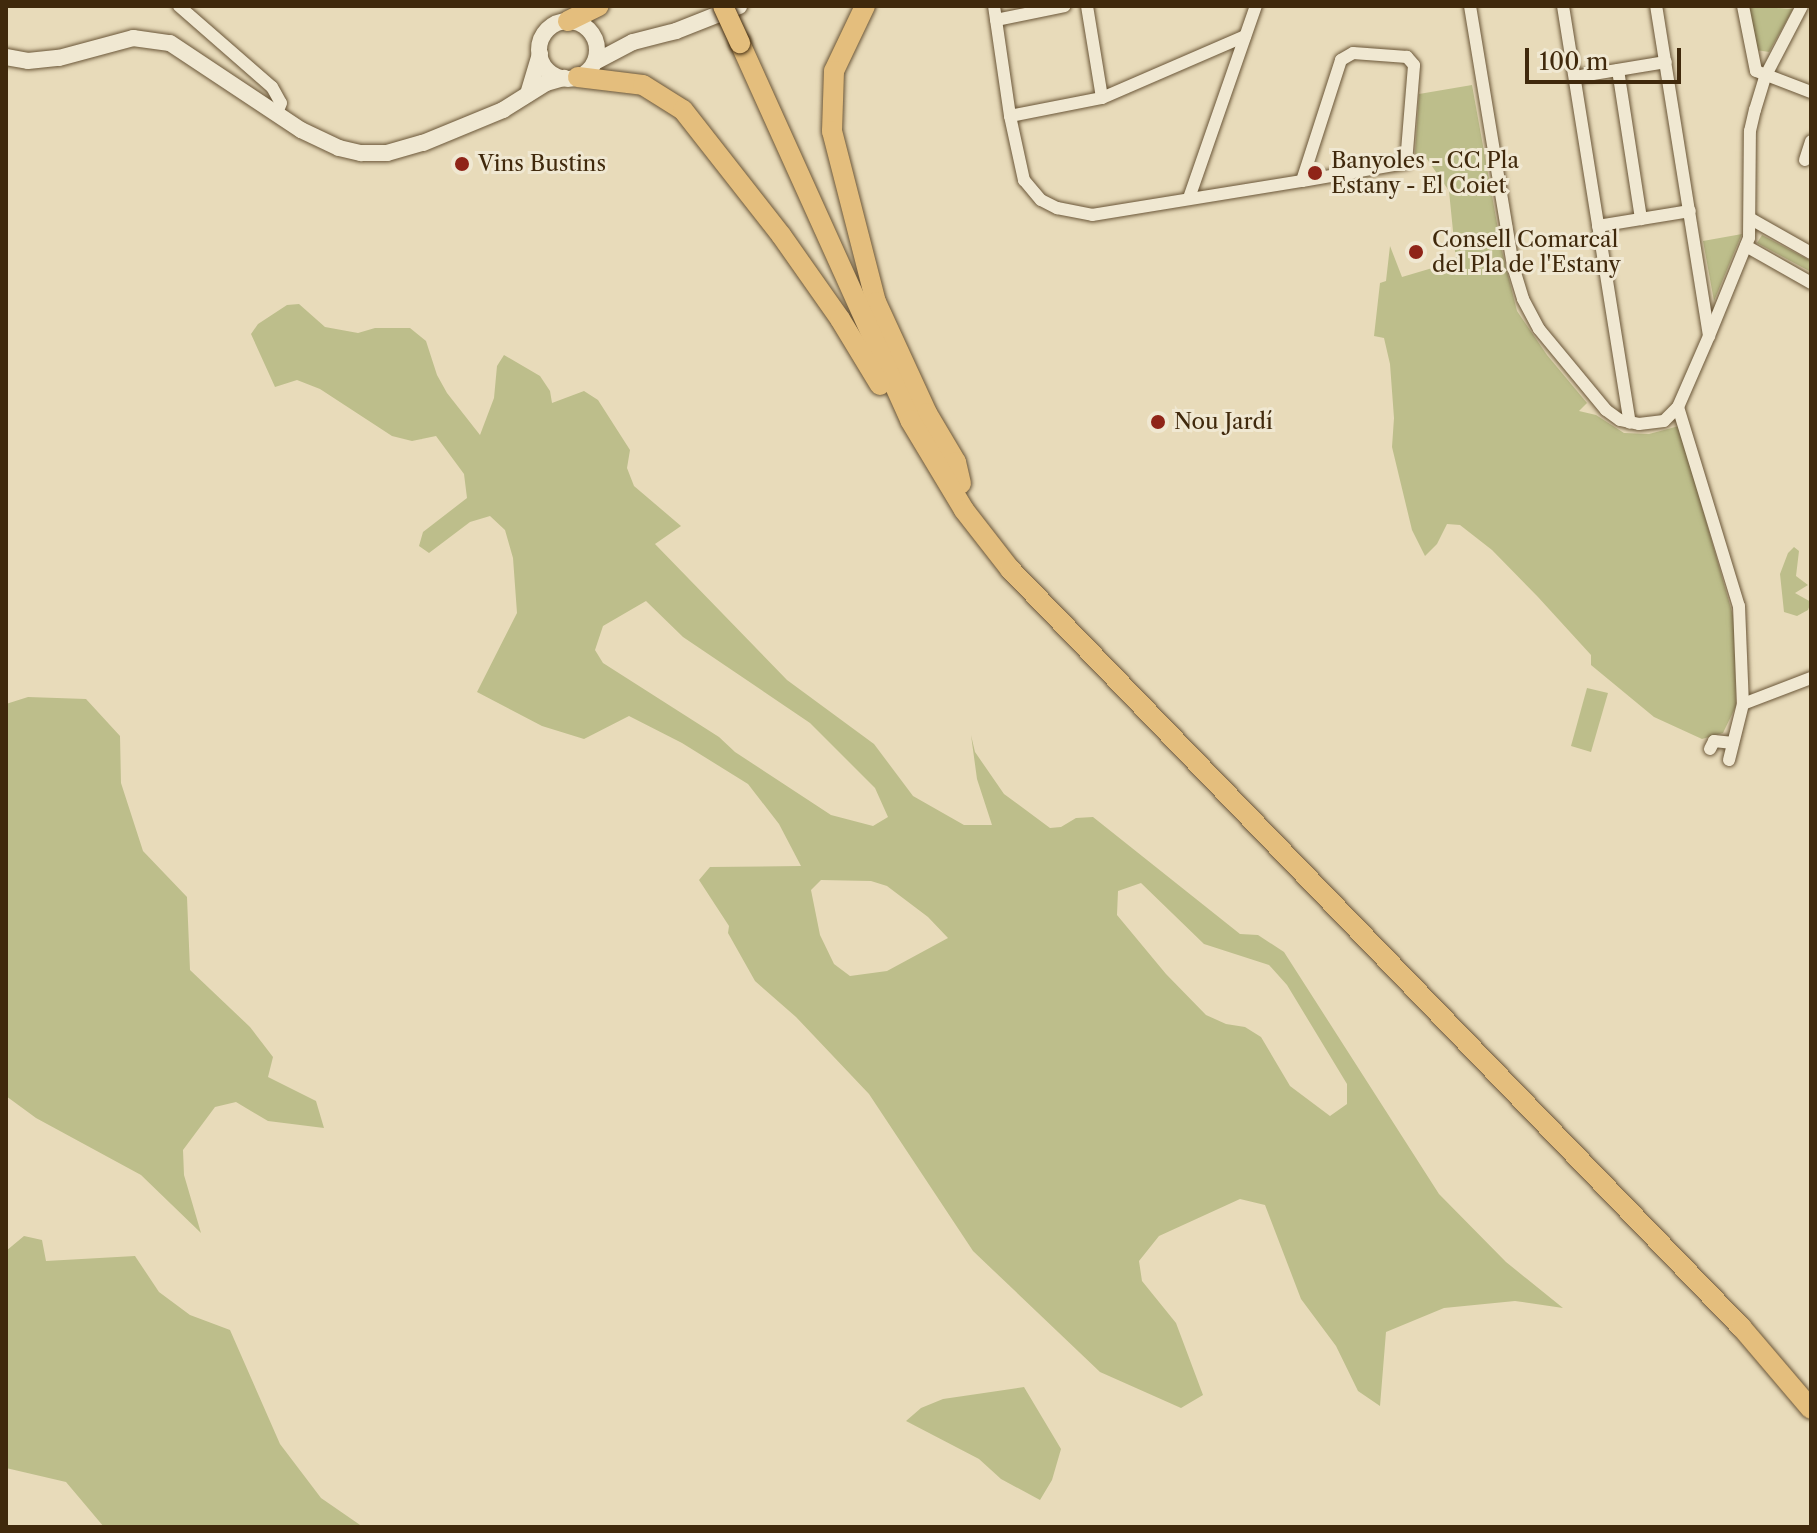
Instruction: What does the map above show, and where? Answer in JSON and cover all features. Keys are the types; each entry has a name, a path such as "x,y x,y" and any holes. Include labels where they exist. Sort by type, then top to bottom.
{"highway":[{"path":"568,21 599,6"},
{"path":"723,6 744,42 955,485 1000,557 1038,600 1742,1328 1811,1409"},
{"path":"732,6 744,42"},
{"path":"865,6 834,71 832,131 876,302 927,413 956,462 955,485"},
{"path":"571,78 643,85 665,97 700,129 840,319 936,475 955,485 1046,592 1756,1325 1811,1389"}],"street":[{"path":"179,6 272,87 281,103 277,113"},
{"path":"6,57 28,61 59,58 124,40 153,39 187,53 277,113 339,148 361,153 387,153 454,131 503,110 528,94 571,78 633,42 676,31 739,6"},
{"path":"994,6 1010,116 1024,180 1041,200 1057,208 1092,215 1189,198 1302,181 1406,163 1414,65 1407,57 1353,53 1341,60 1302,181"},
{"path":"996,20 1065,6"},
{"path":"1087,6 1102,98"},
{"path":"1189,198 1256,6"},
{"path":"1470,6 1513,266 1523,299 1539,329 1606,410 1630,423 1664,421 1678,407 1709,336 1746,246 1751,219 1750,131 1758,101 1765,77 1802,6"},
{"path":"1563,6 1630,423"},
{"path":"1656,6 1709,336"},
{"path":"1743,6 1758,101"},
{"path":"528,94 540,54 540,43 548,29 568,21 591,31 633,42"},
{"path":"591,31 598,50 595,62"},
{"path":"1010,116 1102,98 1245,36"},
{"path":"540,54 546,68 571,78"},
{"path":"1751,54 1776,56"},
{"path":"1751,54 1756,71 1765,77 1811,92"},
{"path":"1575,77 1666,62"},
{"path":"1618,70 1641,219"},
{"path":"1805,160 1811,141"},
{"path":"1598,226 1690,211"},
{"path":"1751,219 1811,253"},
{"path":"1746,246 1811,283"},
{"path":"1678,407 1739,606 1743,704 1729,760"},
{"path":"1743,704 1811,678"},
{"path":"1710,749 1714,741 1733,743"}],"green space":[{"path":"1748,6 1793,9 1769,52 1756,50"},
{"path":"1472,85 1502,251 1517,311 1547,355 1587,403 1579,411 1596,415 1624,433 1649,434 1679,426 1734,619 1736,706 1723,733 1702,739 1654,717 1591,665 1591,655 1538,597 1492,550 1460,525 1447,524 1437,544 1425,556 1412,530 1392,447 1394,418 1390,364 1384,338 1374,336 1380,283 1386,281 1390,246 1402,277 1456,261 1449,191 1425,156 1415,154 1419,94"},
{"path":"1762,235 1811,261 1811,272 1757,243"},
{"path":"1741,236 1714,301 1703,241"},
{"path":"299,304 325,327 358,333 375,328 410,328 426,341 437,375 447,393 480,435 494,398 497,366 504,355 540,376 550,391 552,403 584,391 598,400 630,450 627,468 634,486 681,526 655,544 787,680 874,744 913,796 964,825 992,825 977,779 971,735 975,752 1004,794 1050,828 1061,827 1076,818 1093,817 1240,934 1258,935 1284,952 1439,1194 1506,1262 1563,1308 1515,1301 1444,1308 1386,1332 1380,1406 1358,1391 1336,1346 1301,1299 1265,1205 1240,1199 1159,1236 1139,1261 1142,1281 1176,1323 1203,1395 1181,1408 1100,1372 973,1251 869,1094 796,1017 755,981 728,933 729,926 699,880 710,867 801,866 779,824 748,784 682,743 629,716 584,739 542,726 477,692 517,613 513,558 505,530 490,516 470,522 429,553 419,546 423,532 467,498 464,474 436,436 412,441 392,436 320,389 297,380 275,387 251,334 258,324 287,305","holes":["646,601 683,637 810,723 875,788 888,817 873,826 831,815 735,752 719,737 603,663 595,650 603,626","821,880 871,881 887,886 928,917 948,938 887,971 850,976 834,964 820,935 811,890","1141,883 1204,944 1269,965 1287,985 1347,1084 1347,1104 1330,1116 1290,1086 1261,1037 1245,1027 1226,1024 1206,1015 1166,974 1117,915 1118,891"]},
{"path":"1794,547 1799,551 1796,576 1808,585 1795,593 1811,602 1808,610 1797,616 1784,612 1780,574 1788,553"},
{"path":"1587,688 1608,693 1591,752 1571,746"},
{"path":"28,697 86,699 120,736 121,783 143,851 187,897 190,970 250,1027 273,1057 268,1077 316,1101 324,1128 268,1121 236,1102 215,1107 183,1150 184,1175 201,1233 141,1175 36,1118 6,1096 6,704"},
{"path":"24,1236 42,1240 46,1261 135,1256 159,1292 190,1315 230,1330 280,1444 321,1498 363,1527 104,1527 66,1482 6,1468 6,1251"},
{"path":"1024,1387 1061,1449 1052,1480 1040,1500 1001,1479 979,1459 906,1421 921,1408 943,1399"}],"place":[{"name":"Vins Bustins","path":"462,164"},
{"name":"Banyoles - CC Pla Estany - El Coiet","path":"1315,173"},
{"name":"Consell Comarcal del Pla de l'Estany","path":"1416,252"},
{"name":"Nou Jardí","path":"1158,422"}]}
